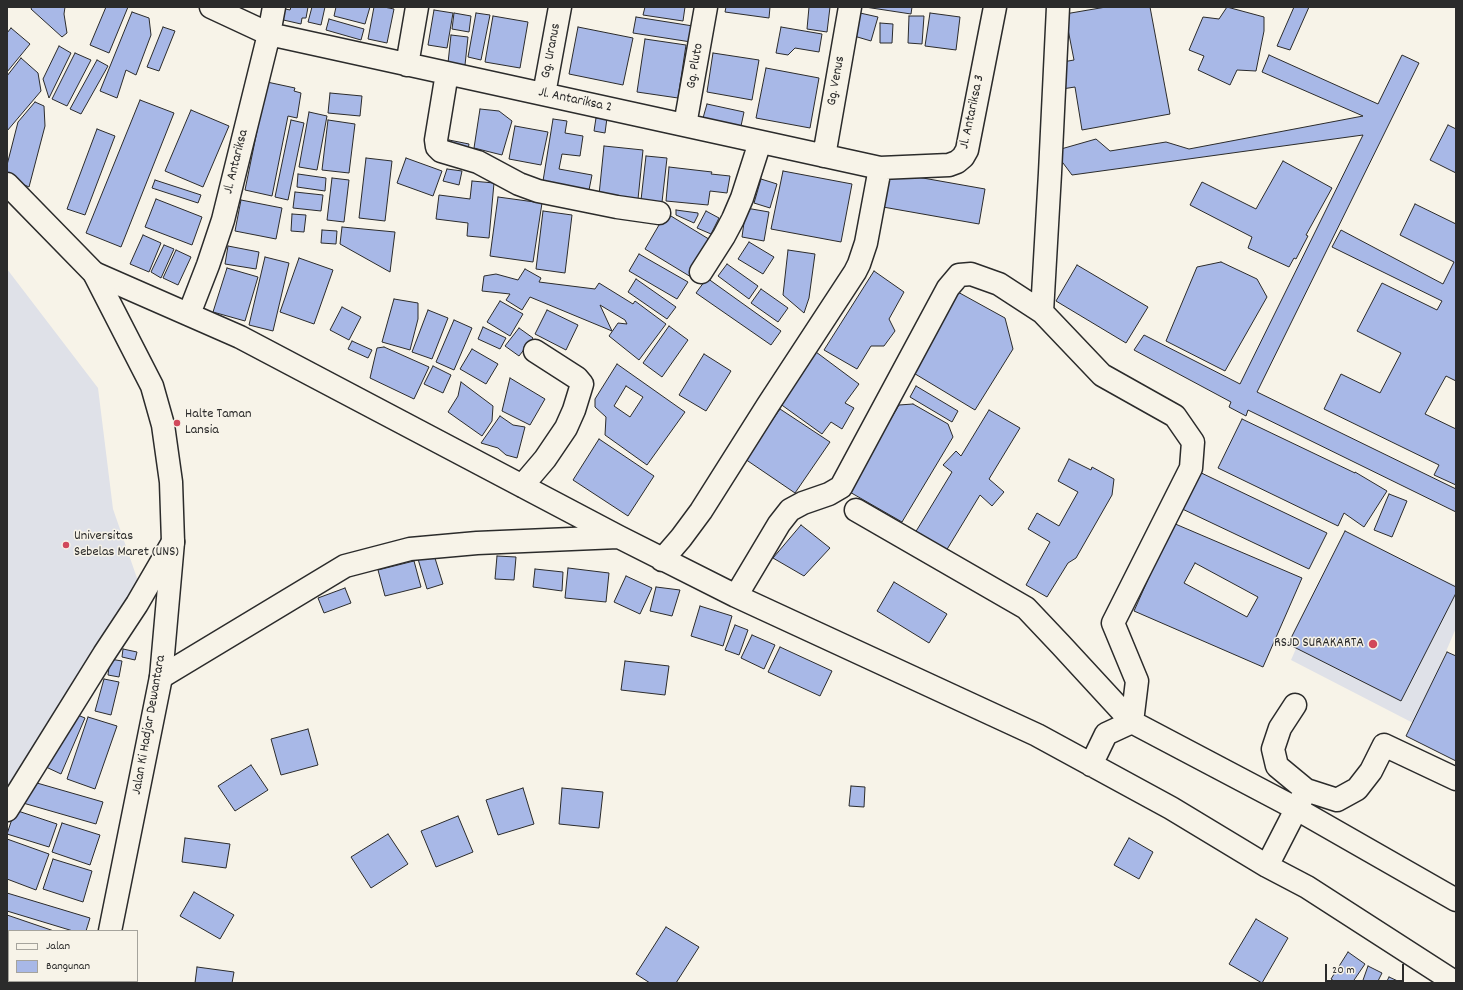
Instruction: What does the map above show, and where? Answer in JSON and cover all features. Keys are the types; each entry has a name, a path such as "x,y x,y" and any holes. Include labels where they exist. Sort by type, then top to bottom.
{"street":[{"name":"Jl. Antariksa 2","path":"211,7 269,34 880,168"},
{"name":"Jl. Antariksa","path":"189,314 208,266 223,220 269,34 274,7"},
{"path":"408,65 417,7"},
{"name":"Gg. Uranus","path":"544,94 560,7"},
{"name":"Gg. Pluto","path":"685,125 706,7"},
{"name":"Gg. Venus","path":"824,156 850,7"},
{"name":"Jl. Antariksa 3","path":"880,168 949,165 957,162 963,157 967,150 995,7"},
{"path":"1042,312 1058,7"},
{"path":"447,73 436,140 437,147 441,152 478,162 520,184 538,191 602,204 659,213"},
{"path":"701,272 724,236 736,212 748,181 760,142"},
{"path":"662,560 701,511 855,272 861,260 866,242 880,168"},
{"name":"Jalan Ki Hadjar Dewantara","path":"7,184 94,273 152,386 163,425 171,482 173,542 161,677 110,930"},
{"path":"94,273 240,337 662,560 736,596 1037,735 1172,808 1267,866 1307,887 1456,983"},
{"path":"736,596 778,524 790,510 803,503 829,494 841,487 948,288 959,275 971,274 999,284 1042,312 1102,375 1175,416 1193,442 1190,468 1112,623 1137,681 1132,722"},
{"path":"522,486 545,459 566,428 574,410 582,384 580,373 535,352"},
{"path":"856,510 1026,608 1132,722 1301,799 1456,900"},
{"path":"161,677 345,566 410,549 477,543 619,537"},
{"path":"7,810 173,542"},
{"path":"1295,705 1280,728 1273,749 1277,766 1301,799"},
{"path":"1091,764 1106,734 1132,722"},
{"path":"1301,799 1337,800 1357,789 1371,771 1384,744 1456,779"},
{"path":"1267,866 1301,799"}],"shaded area":[{"name":"Universitas Sebelas Maret (UNS)","path":"7,269 98,388 113,509 138,581 69,696 7,789"},
{"name":"RSJD SURAKARTA","path":"1344,539 1456,585 1456,628 1415,724 1291,660"}],"building":[{"path":"32,7 65,7 64,14 67,33 62,37 31,9"},
{"path":"106,7 128,7 109,53 90,45"},
{"path":"291,7 308,7 306,18 302,18 301,24 279,19 281,8 290,10"},
{"path":"312,7 325,7 321,25 308,22"},
{"path":"336,7 370,7 365,24 334,16"},
{"path":"374,7 394,9 387,43 368,39"},
{"path":"645,7 685,7 683,21 643,15"},
{"path":"726,7 770,7 769,18 725,12"},
{"path":"809,7 830,7 827,32 807,29"},
{"path":"865,7 912,7 911,14"},
{"path":"1106,7 1150,7 1170,114 1082,130 1075,87 1062,89 1057,63 1074,60 1065,14"},
{"path":"1227,7 1264,17 1264,31 1256,71 1237,70 1230,85 1198,70 1204,56 1189,50 1203,17 1219,19"},
{"path":"1294,7 1309,7 1290,50 1277,46"},
{"path":"434,10 453,13 447,48 428,45"},
{"path":"132,12 149,18 151,35 136,75 126,70 117,98 100,91"},
{"path":"454,13 471,16 469,32 452,29"},
{"path":"476,13 490,15 481,60 468,57"},
{"path":"860,13 878,17 871,41 854,36"},
{"path":"930,13 960,17 956,50 925,46"},
{"path":"493,16 528,22 520,68 485,62"},
{"path":"909,16 924,16 922,44 908,43"},
{"path":"636,17 693,26 691,42 633,33"},
{"path":"329,19 364,29 361,40 326,30"},
{"path":"880,23 893,24 892,43 880,43"},
{"path":"163,27 175,31 159,71 147,67"},
{"path":"578,27 633,38 623,85 569,74"},
{"path":"781,27 822,34 819,52 795,48 788,55 776,53"},
{"path":"11,28 30,44 7,72 7,33"},
{"path":"451,35 468,37 465,65 448,63"},
{"path":"645,39 686,45 678,98 637,92"},
{"path":"59,46 71,53 49,98 43,79"},
{"path":"75,53 91,60 67,106 52,99"},
{"path":"713,53 759,60 752,100 707,92"},
{"path":"1269,55 1378,104 1402,55 1419,63 1257,392 1456,489 1456,512 1248,410 1246,416 1229,407 1231,402 1134,350 1144,335 1240,384 1363,135 1072,175 1054,151 1096,139 1110,151 1166,142 1189,149 1363,116 1262,72"},
{"path":"21,58 38,73 41,91 7,131 7,76"},
{"path":"97,60 108,66 81,114 70,109"},
{"path":"766,68 819,78 810,128 756,118"},
{"path":"267,82 295,88 294,91 301,93 297,118 288,116 272,196 245,190"},
{"path":"330,93 362,96 360,116 328,113"},
{"path":"140,100 174,113 121,247 86,233"},
{"path":"35,102 44,106 45,126 29,187 18,182 7,173 7,165 18,122"},
{"path":"707,104 744,112 741,126 703,118"},
{"path":"480,109 499,111 512,121 502,155 474,148"},
{"path":"191,110 229,126 203,187 165,171"},
{"path":"309,112 327,116 317,170 299,167"},
{"path":"596,118 607,118 605,133 594,131"},
{"path":"553,119 567,121 565,133 583,136 580,156 562,154 559,169 592,175 589,190 543,181"},
{"path":"291,120 304,123 288,200 275,197"},
{"path":"328,120 355,124 349,173 322,170"},
{"path":"1448,125 1456,129 1456,173 1430,160"},
{"path":"515,126 548,132 541,165 509,159"},
{"path":"97,129 115,136 85,215 67,209"},
{"path":"449,140 469,144 467,154 447,150"},
{"path":"604,146 643,150 638,199 599,195"},
{"path":"646,156 667,158 662,202 641,200"},
{"path":"366,158 392,161 385,221 359,218"},
{"path":"406,158 442,171 433,196 397,183"},
{"path":"1283,161 1332,188 1306,235 1308,236 1296,259 1294,258 1289,267 1248,248 1252,237 1190,205 1202,182 1256,209"},
{"path":"669,167 712,172 711,174 730,176 727,193 710,191 708,205 666,201"},
{"path":"447,169 462,171 459,185 443,181"},
{"path":"783,171 852,184 841,242 771,229"},
{"path":"889,172 985,189 979,224 883,207"},
{"path":"298,174 326,178 325,191 297,187"},
{"path":"332,178 349,180 344,222 327,220"},
{"path":"761,179 777,184 770,208 754,203"},
{"path":"155,180 201,195 198,203 152,188"},
{"path":"472,181 494,183 489,238 467,236 468,223 436,219 439,195 470,199"},
{"path":"295,192 323,195 321,211 293,208"},
{"path":"498,197 542,203 533,262 490,256"},
{"path":"156,199 202,217 192,245 145,227"},
{"path":"241,200 282,208 276,239 235,231"},
{"path":"1415,204 1456,224 1456,381 1446,376 1425,414 1456,429 1456,485 1434,475 1439,465 1324,409 1341,374 1380,393 1401,353 1357,331 1382,283 1437,310 1442,301 1332,247 1341,230 1443,284 1454,262 1400,235"},
{"path":"746,208 769,212 764,241 742,237"},
{"path":"676,210 698,213 698,215 694,223 676,215"},
{"path":"543,211 572,215 565,273 536,269"},
{"path":"706,211 719,218 711,234 697,228"},
{"path":"666,213 712,241 691,277 645,249"},
{"path":"292,214 306,215 304,232 291,231"},
{"path":"342,227 395,232 390,272 340,244"},
{"path":"322,230 337,231 336,244 321,243"},
{"path":"143,235 161,243 149,272 130,264"},
{"path":"749,242 774,257 763,274 738,259"},
{"path":"164,245 174,249 161,278 151,272"},
{"path":"228,246 259,252 256,269 225,264"},
{"path":"176,250 191,257 178,285 163,278"},
{"path":"788,250 815,254 809,298 804,313 783,295"},
{"path":"639,254 688,282 677,299 629,271"},
{"path":"265,257 289,263 273,331 249,325"},
{"path":"299,258 333,270 314,324 280,312"},
{"path":"1221,262 1257,279 1267,297 1225,371 1166,341 1197,267"},
{"path":"727,264 758,286 749,299 718,276"},
{"path":"1077,265 1148,307 1126,343 1056,301"},
{"path":"227,268 258,277 245,321 213,312"},
{"path":"525,269 541,278 539,282 595,289 599,283 633,304 635,301 666,324 639,360 609,336 618,323 627,324 625,320 600,305 612,331 530,297 522,310 506,300 510,294 482,291 484,276 496,274 518,280"},
{"path":"874,271 904,292 889,319 895,331 884,346 871,346 857,369 824,350"},
{"path":"707,278 781,331 771,345 696,293"},
{"path":"636,279 676,307 667,319 628,292"},
{"path":"761,289 788,308 778,322 751,303"},
{"path":"956,291 1005,318 1013,349 975,410 907,369"},
{"path":"394,299 418,303 418,319 410,350 382,342"},
{"path":"500,301 523,314 510,336 487,322"},
{"path":"342,307 361,317 349,340 330,330"},
{"path":"428,310 448,318 432,359 412,352"},
{"path":"547,310 578,325 566,350 535,334"},
{"path":"454,320 472,328 454,370 436,362"},
{"path":"669,326 688,340 662,377 643,363"},
{"path":"483,327 506,338 500,349 478,339"},
{"path":"519,328 533,338 519,356 505,346"},
{"path":"352,341 372,350 368,358 348,349"},
{"path":"384,347 429,367 414,399 370,378 377,348"},
{"path":"472,349 498,364 486,384 460,369"},
{"path":"816,352 859,384 845,403 854,408 842,429 831,422 822,434 779,403"},
{"path":"704,354 731,371 706,411 679,395"},
{"path":"617,364 685,412 647,465 605,435 606,417 595,407 595,399","holes":["626,386 643,397 630,417 614,406"]},
{"path":"433,366 451,375 443,393 424,384"},
{"path":"510,378 545,399 530,425 502,411"},
{"path":"461,382 493,406 492,421 482,436 448,412 458,396"},
{"path":"916,386 958,411 952,422 910,397"},
{"path":"913,404 948,424 953,437 902,522 848,491 899,405"},
{"path":"780,409 830,442 795,493 745,459"},
{"path":"989,410 1020,428 989,479 1004,492 992,506 980,495 946,551 915,533 952,472 943,465 956,451 961,456"},
{"path":"500,416 513,425 525,427 517,458 506,455 498,448 481,443"},
{"path":"1242,419 1355,472 1387,491 1364,527 1344,513 1338,526 1218,468"},
{"path":"599,439 654,476 628,516 573,480"},
{"path":"1069,459 1091,470 1092,467 1114,479 1112,495 1076,558 1068,563 1047,597 1026,585 1050,542 1028,529 1037,513 1059,526 1078,492 1058,481"},
{"path":"1193,469 1327,533 1309,569 1176,506"},
{"path":"1389,494 1407,501 1392,537 1374,530"},
{"path":"1173,523 1302,578 1263,667 1134,611","holes":["1195,563 1258,597 1247,617 1184,583"]},
{"path":"801,525 830,548 804,576 773,558"},
{"name":"RSJD SURAKARTA","path":"1345,531 1456,587 1456,593 1401,701 1288,644"},
{"path":"434,555 443,584 427,589 418,559"},
{"path":"497,556 516,557 514,580 495,579"},
{"path":"414,561 421,587 385,596 378,570"},
{"path":"568,568 609,573 606,602 565,598"},
{"path":"535,569 563,572 562,591 533,587"},
{"path":"626,576 652,588 640,614 614,602"},
{"path":"894,582 947,614 929,643 877,611"},
{"path":"656,587 680,590 672,616 650,611"},
{"path":"345,588 351,603 324,613 318,598"},
{"path":"700,606 732,616 723,646 691,636"},
{"path":"735,625 748,630 739,655 725,650"},
{"path":"752,635 775,645 764,669 741,658"},
{"path":"780,647 832,671 820,696 768,672"},
{"path":"123,649 137,652 135,660 122,657"},
{"path":"1447,652 1456,656 1456,761 1406,736"},
{"path":"110,659 122,661 119,677 108,675"},
{"path":"625,661 669,666 665,695 621,690"},
{"path":"104,679 119,682 111,715 95,711"},
{"path":"70,712 85,718 61,774 46,767"},
{"path":"88,717 117,726 95,789 67,779"},
{"path":"308,729 318,765 281,775 271,739"},
{"path":"251,765 268,790 235,811 218,786"},
{"path":"30,781 103,802 96,824 23,803"},
{"path":"851,786 865,787 864,807 849,806"},
{"path":"523,788 534,824 498,835 486,800"},
{"path":"562,788 603,792 599,828 559,824"},
{"path":"15,810 57,824 49,847 7,834"},
{"path":"458,816 473,852 436,867 421,831"},
{"path":"62,823 100,835 90,865 52,852"},
{"path":"388,834 408,864 371,888 351,857"},
{"path":"185,838 230,844 226,868 182,862"},
{"path":"1129,838 1153,852 1139,879 1114,865"},
{"path":"7,839 49,854 36,890 7,879"},
{"path":"53,859 92,871 83,902 43,889"},
{"path":"194,892 234,915 220,939 180,916"},
{"path":"7,893 90,918 86,930 70,930 7,911"},
{"path":"7,915 51,930 8,930 7,940"},
{"path":"1256,919 1288,938 1262,983 1229,964"},
{"path":"666,927 699,947 676,983 650,983 636,974"},
{"path":"7,943 8,982 68,982 68,983 7,983"},
{"path":"1348,952 1365,964 1352,983 1337,983 1331,979"},
{"path":"1368,966 1382,973 1377,983 1362,983"},
{"path":"197,967 234,972 232,983 195,983"},
{"path":"1389,977 1400,982 1386,983"}],"place":[{"name":"Halte Taman Lansia","path":"177,423"},
{"name":"Universitas Sebelas Maret (UNS)","path":"66,545"},
{"name":"RSJD SURAKARTA","path":"1373,644"}]}
